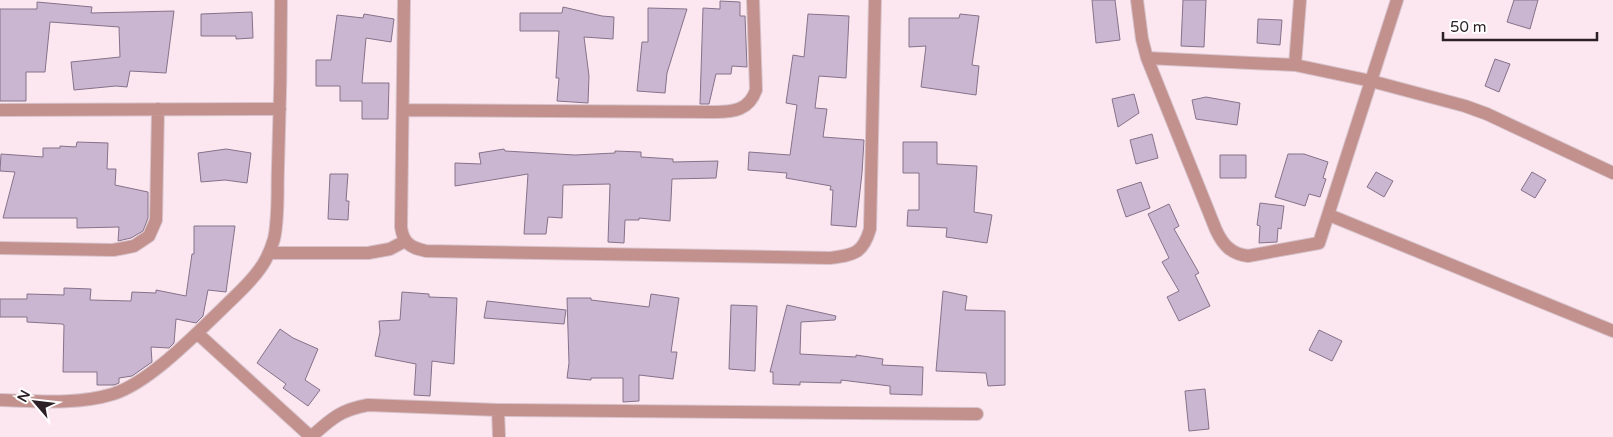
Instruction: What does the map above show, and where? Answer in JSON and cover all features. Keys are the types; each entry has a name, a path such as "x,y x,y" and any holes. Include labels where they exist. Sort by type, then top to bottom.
{"street":[{"path":"0,400 73,401 113,394 132,386 146,377 197,333 259,270 269,253 274,239 276,217 280,109 281,0"},
{"path":"404,0 401,227 402,235 410,246 426,251 830,258 852,255 859,250 867,239 870,229 875,0"},
{"path":"403,110 715,112 739,110 747,106 756,90 753,0"},
{"path":"1137,0 1142,39 1148,58 1216,230 1228,248 1240,255 1248,256 1319,243 1397,0"},
{"path":"1295,65 1300,0"},
{"path":"1148,58 1295,65 1371,81 1465,106 1487,114 1613,173"},
{"path":"0,248 113,250 134,246 149,236 156,220 158,109"},
{"path":"0,110 280,109"},
{"path":"1329,215 1613,331"},
{"path":"269,253 368,253 390,249 405,241"},
{"path":"197,333 311,437 334,416 368,405 498,410 977,414"},
{"path":"498,410 499,437"}],"building":[{"path":"1092,0 1115,0 1120,40 1096,43"},
{"path":"1183,0 1206,0 1204,47 1181,46"},
{"path":"1514,0 1538,0 1530,29 1507,22"},
{"path":"720,1 740,2 740,16 745,16 747,67 732,66 731,74 716,74 709,104 700,104 703,8 720,9"},
{"path":"37,2 92,7 91,13 174,11 166,73 130,71 127,87 116,86 74,90 71,62 120,57 119,27 50,22 45,72 26,72 26,101 0,101 0,9 37,9"},
{"path":"563,7 614,17 613,39 584,37 589,76 588,103 557,101 559,78 556,78 559,31 520,31 520,13 562,13"},
{"path":"648,8 687,9 667,73 665,93 637,91 642,42 648,42"},
{"path":"252,12 253,38 236,39 236,36 201,36 201,14"},
{"path":"364,14 394,19 391,42 366,38 362,83 389,83 388,119 362,119 362,101 340,101 340,86 316,86 316,60 331,60 337,15 363,18"},
{"path":"808,14 849,16 846,78 819,76 815,108 827,109 823,137 864,140 856,227 831,225 833,190 830,190 831,186 786,178 787,173 748,170 749,152 790,155 797,105 786,103 793,55 804,57"},
{"path":"960,14 979,16 972,65 979,66 976,95 921,87 926,46 909,47 909,18 959,18"},
{"path":"1258,19 1282,20 1280,45 1257,43"},
{"path":"1495,59 1510,64 1499,92 1485,86"},
{"path":"1134,94 1139,113 1118,127 1112,99"},
{"path":"1206,97 1240,103 1237,125 1196,119 1192,100"},
{"path":"1152,134 1158,158 1136,164 1130,140"},
{"path":"77,142 108,143 107,169 116,169 115,185 148,192 148,218 143,231 131,238 118,241 119,227 77,228 77,218 3,218 15,172 0,171 1,154 43,157 43,148 76,147"},
{"path":"903,142 937,142 937,164 977,166 974,212 992,215 987,243 946,237 947,228 907,226 908,210 919,210 919,173 903,173"},
{"path":"226,149 251,153 247,183 225,180 201,182 198,153"},
{"path":"504,149 505,151 575,155 615,153 615,151 641,152 641,157 673,159 673,162 718,161 716,178 672,179 670,221 639,218 639,220 625,220 624,243 608,242 610,184 563,185 562,218 548,217 546,234 524,234 528,174 455,186 455,163 481,164 479,153"},
{"path":"1288,154 1304,154 1328,162 1323,178 1326,179 1320,197 1309,194 1305,206 1275,197"},
{"path":"1220,155 1246,155 1246,178 1220,178"},
{"path":"1376,172 1393,181 1384,197 1367,187"},
{"path":"1532,172 1546,180 1535,198 1521,190"},
{"path":"330,174 348,174 346,201 349,201 348,220 328,219"},
{"path":"1141,182 1150,208 1126,217 1117,190"},
{"path":"1260,203 1284,206 1281,229 1278,228 1277,242 1259,243 1260,226 1257,225"},
{"path":"1169,204 1179,226 1174,229 1199,273 1195,275 1210,306 1179,321 1167,297 1179,291 1162,262 1169,258 1148,214"},
{"path":"194,226 235,226 226,292 208,290 203,316 196,323 176,319 174,343 169,348 151,347 152,362 132,376 119,378 119,383 114,385 97,385 97,372 63,372 64,325 27,322 27,317 0,317 0,299 27,299 27,294 64,295 64,288 91,289 90,300 131,301 132,292 156,293 156,290 186,296 192,254 194,254"},
{"path":"943,291 967,296 965,310 1005,311 1005,385 988,386 986,373 936,371"},
{"path":"402,292 429,294 429,297 457,298 454,364 432,361 430,396 414,395 416,364 375,356 380,332 379,321 400,320"},
{"path":"651,294 679,298 671,352 677,352 673,379 639,375 639,401 623,402 623,378 591,378 591,380 567,378 569,363 567,298 591,298 591,300 649,307"},
{"path":"487,301 566,310 564,324 484,318"},
{"path":"731,305 757,306 755,371 729,369"},
{"path":"787,305 836,316 835,320 801,322 800,354 856,357 856,355 883,359 882,365 923,367 922,395 890,394 890,386 841,380 841,383 800,382 800,385 773,384 773,372 770,372"},
{"path":"280,329 293,338 318,349 305,380 320,390 308,406 283,388 286,384 257,363"},
{"path":"1319,330 1342,341 1332,361 1309,350"},
{"path":"1205,389 1209,429 1189,431 1185,391"}]}
